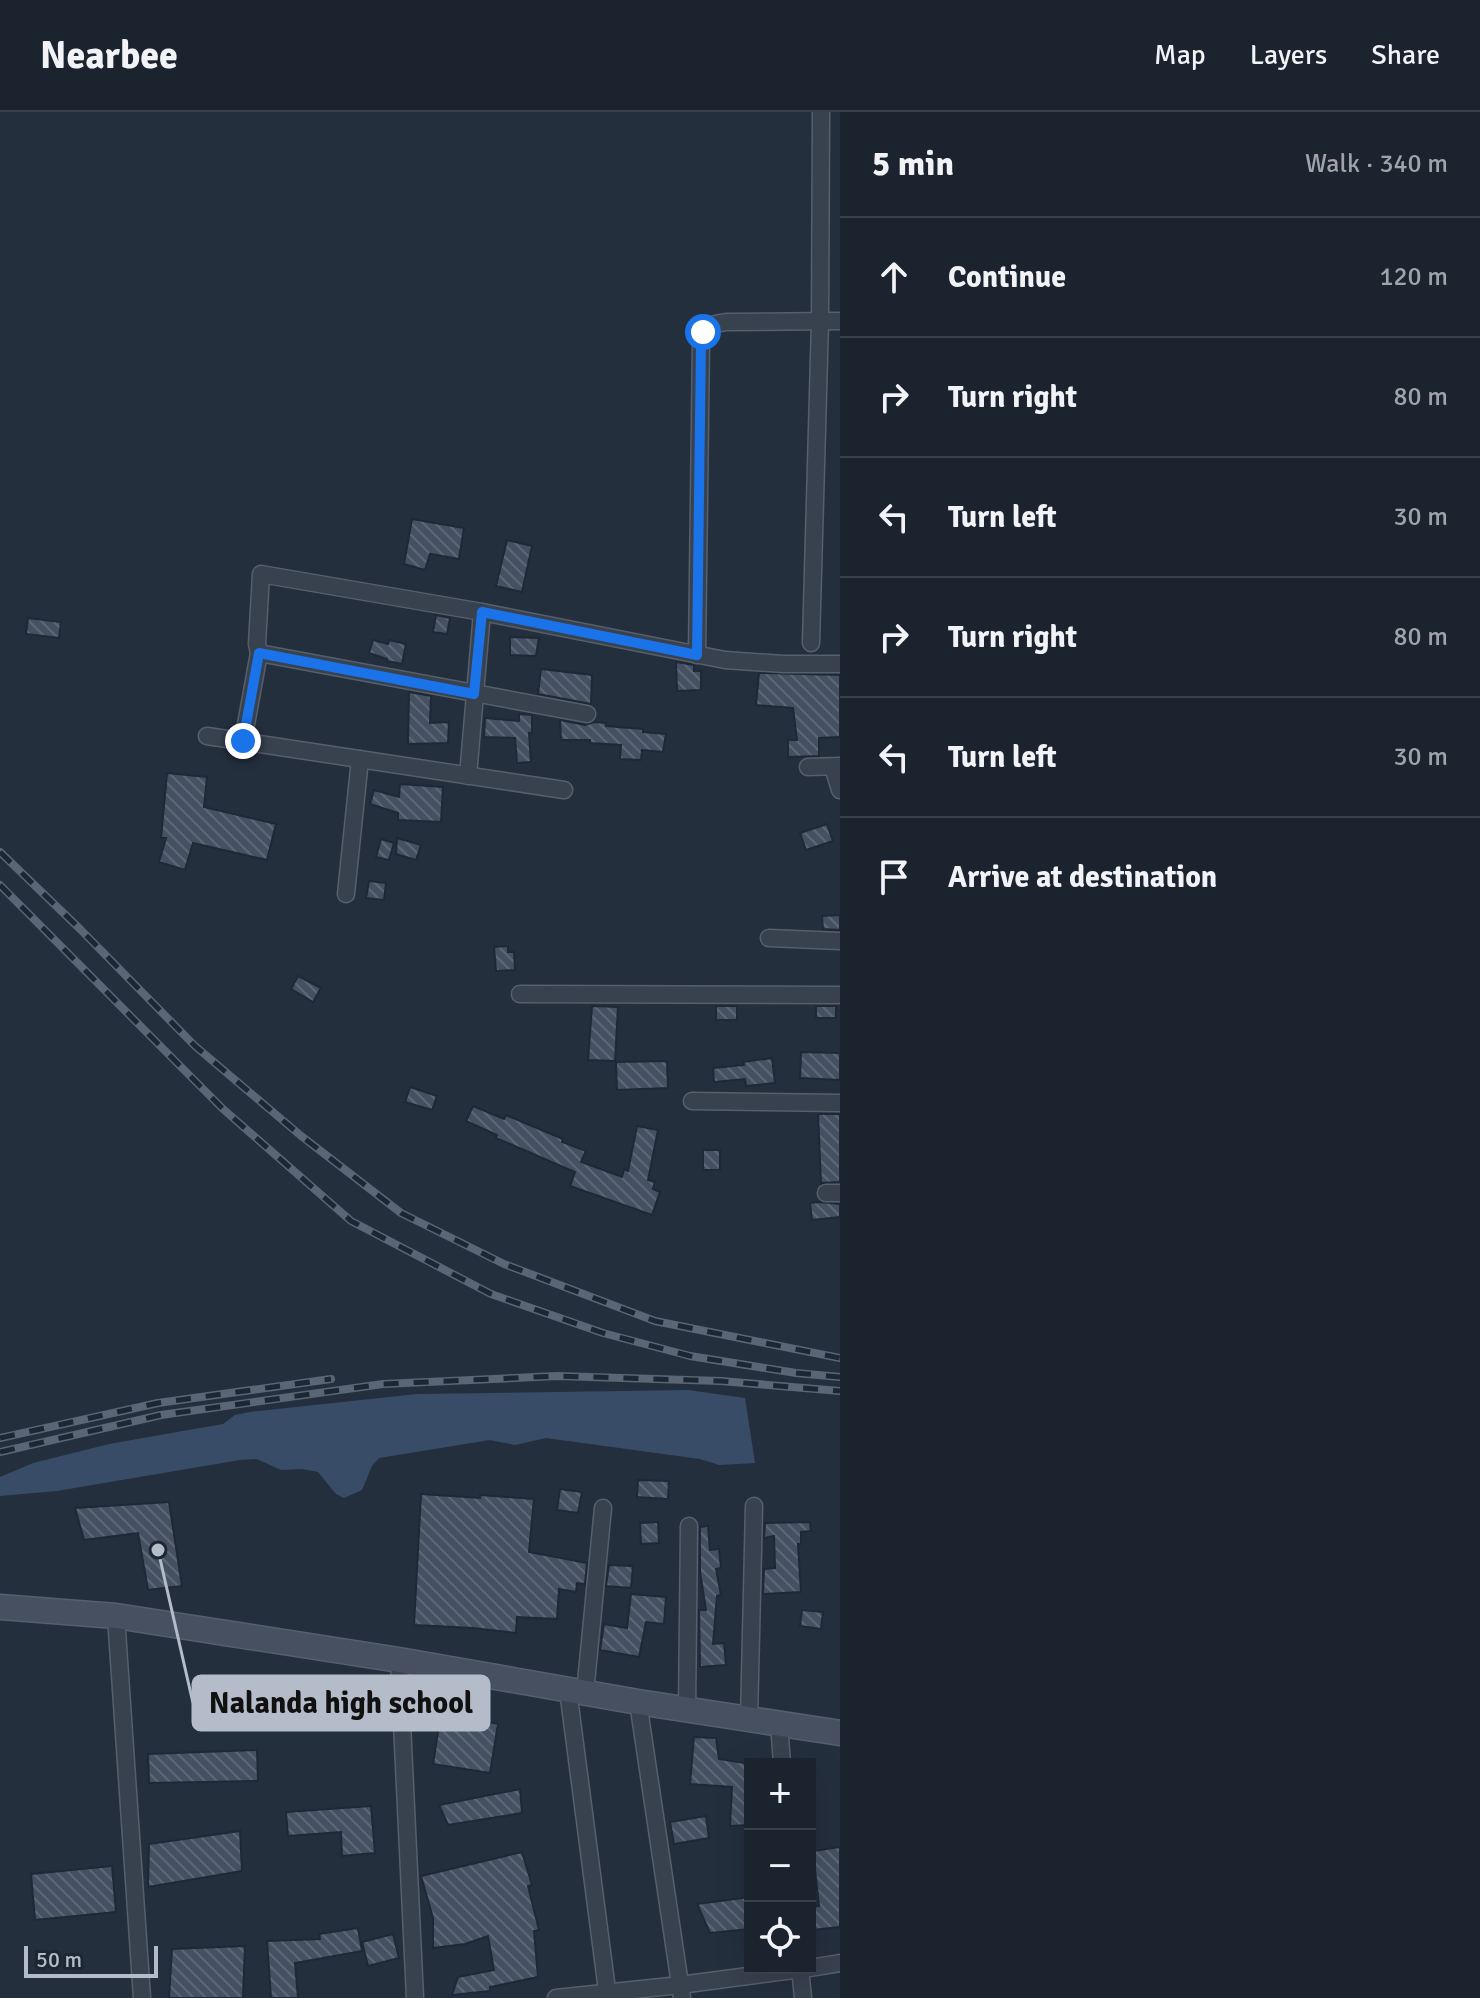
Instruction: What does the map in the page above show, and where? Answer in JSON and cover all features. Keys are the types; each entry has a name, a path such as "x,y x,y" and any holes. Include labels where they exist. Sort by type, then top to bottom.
{"street":[{"path":"811,643 820,322 821,112"},
{"path":"697,655 703,332 707,327 726,322 840,321"},
{"path":"243,741 259,653 261,574 482,612 725,660 840,664"},
{"path":"468,776 482,612"},
{"path":"259,653 587,714"},
{"path":"207,736 564,790"},
{"path":"346,894 360,759"},
{"path":"808,767 837,767 840,790"},
{"path":"769,938 840,941"},
{"path":"520,994 840,995"},
{"path":"692,1101 840,1103"},
{"path":"749,1719 754,1506"},
{"path":"603,1508 576,1691 608,1995"},
{"path":"687,1710 689,1526"},
{"path":"0,1607 116,1616 840,1733"},
{"path":"116,1616 142,1998"},
{"path":"399,1660 415,1998"},
{"path":"638,1702 681,1992"},
{"path":"779,1723 782,1758"},
{"path":"816,1966 840,1963"},
{"path":"556,1998 681,1992 774,1974"},
{"path":"803,1998 805,1974"}],"water":[{"path":"688,1390 745,1398 755,1463 719,1465 700,1459 546,1438 515,1445 490,1440 379,1458 372,1466 362,1490 344,1498 336,1494 318,1472 281,1470 257,1459 57,1491 0,1496 0,1477 33,1463 109,1444 223,1424 235,1415 250,1412 417,1394"}],"building":[{"path":"412,519 464,528 459,559 430,554 425,570 404,564"},
{"path":"507,540 532,546 522,592 496,586"},
{"path":"436,615 450,618 447,634 433,632"},
{"path":"28,618 61,622 59,638 26,634"},
{"path":"510,637 539,638 536,656 510,655"},
{"path":"373,640 406,644 402,664 369,653"},
{"path":"676,662 694,665 694,671 701,671 701,690 677,691"},
{"path":"541,669 592,675 591,704 538,694"},
{"path":"759,673 840,675 840,737 819,738 819,756 788,757 788,740 797,740 793,708 756,705"},
{"path":"409,692 431,696 430,723 449,722 448,743 408,744"},
{"path":"519,714 532,715 532,733 529,733 531,762 517,763 515,738 484,737 485,718 519,721"},
{"path":"560,720 585,725 606,723 606,726 666,734 663,752 642,750 641,760 620,759 621,745 590,743 590,740 561,740"},
{"path":"167,773 207,777 204,807 276,824 267,860 193,843 185,870 159,862 166,838 161,838"},
{"path":"400,784 443,787 441,822 398,820 398,813 370,804 374,790 399,797"},
{"path":"827,824 833,841 806,850 800,833"},
{"path":"397,838 421,845 416,860 396,854"},
{"path":"381,839 394,843 389,860 376,857"},
{"path":"369,881 386,883 384,900 366,898"},
{"path":"840,915 840,930 823,929 822,916"},
{"path":"508,946 508,952 514,952 515,970 496,971 494,947"},
{"path":"298,976 321,988 313,1002 291,989"},
{"path":"592,1006 618,1007 615,1061 588,1060"},
{"path":"716,1006 737,1006 737,1020 716,1020"},
{"path":"816,1006 836,1006 836,1018 816,1018"},
{"path":"801,1052 840,1053 840,1080 800,1078"},
{"path":"772,1058 775,1083 746,1086 745,1079 714,1082 713,1068"},
{"path":"667,1061 668,1088 617,1090 616,1062"},
{"path":"410,1087 437,1096 432,1110 405,1102"},
{"path":"473,1106 504,1119 506,1115 563,1139 562,1142 586,1151 581,1162 622,1177 624,1169 628,1171 637,1126 658,1130 648,1180 655,1182 653,1189 660,1192 652,1215 570,1186 575,1172 496,1138 497,1135 466,1121"},
{"path":"818,1114 840,1114 840,1182 821,1183"},
{"path":"703,1150 720,1150 720,1170 703,1170"},
{"path":"810,1203 840,1204 840,1217 812,1220"},
{"path":"638,1480 669,1481 668,1499 637,1497"},
{"path":"560,1489 582,1492 578,1513 557,1510"},
{"path":"421,1494 534,1499 529,1552 587,1563 585,1584 577,1583 576,1592 559,1589 557,1619 517,1617 516,1633 414,1625"},
{"path":"169,1502 182,1586 148,1590 138,1533 84,1540 75,1508"},
{"path":"658,1522 659,1543 641,1544 640,1523"},
{"path":"810,1522 811,1531 801,1532 801,1544 798,1544 801,1592 763,1594 764,1569 775,1568 774,1536 764,1538 765,1523"},
{"path":"708,1526 710,1550 719,1549 721,1568 716,1569 721,1595 717,1596 713,1644 724,1643 726,1665 700,1667 699,1610 706,1610 700,1572 700,1527"},
{"path":"609,1565 633,1566 631,1588 606,1586"},
{"path":"631,1594 666,1597 664,1624 646,1622 639,1657 600,1650 604,1624 627,1628"},
{"path":"802,1610 823,1612 821,1629 800,1626"},
{"path":"441,1712 498,1724 490,1773 433,1764"},
{"path":"694,1737 716,1738 719,1759 744,1763 744,1825 730,1826 732,1787 690,1784"},
{"path":"257,1750 258,1781 149,1783 148,1754"},
{"path":"520,1789 522,1813 448,1825 439,1805"},
{"path":"371,1806 375,1853 342,1856 341,1832 288,1836 286,1812"},
{"path":"706,1816 709,1838 674,1844 670,1822"},
{"path":"240,1831 242,1871 148,1887 149,1844"},
{"path":"840,1847 840,1927 816,1930 816,1906 819,1906 816,1851"},
{"path":"522,1852 532,1885 528,1886 539,1930 534,1931 538,1977 490,1987 490,1991 452,1995 458,1977 494,1970 488,1936 465,1944 433,1948 433,1918 421,1876"},
{"path":"112,1866 116,1912 35,1920 31,1874"},
{"path":"744,1898 744,1930 710,1933 697,1904"},
{"path":"358,1928 362,1951 295,1963 298,1998 271,1998 267,1941 320,1939 319,1934"},
{"path":"393,1934 399,1958 368,1966 362,1942"},
{"path":"245,1946 243,1998 169,1998 172,1949"}],"railway":[{"path":"0,852 195,1046 300,1135 401,1213 504,1264 655,1321 840,1358"},
{"path":"0,885 223,1109 351,1221 491,1294 603,1333 690,1356 840,1377"},
{"path":"0,1452 161,1415 383,1384 557,1376 721,1381 840,1391"},
{"path":"0,1438 158,1403 331,1379"}],"place":[{"name":"Nalanda high school","path":"158,1550"}],"route":[{"path":"243,741 259,653 474,694 482,612 697,655 703,332"}]}
